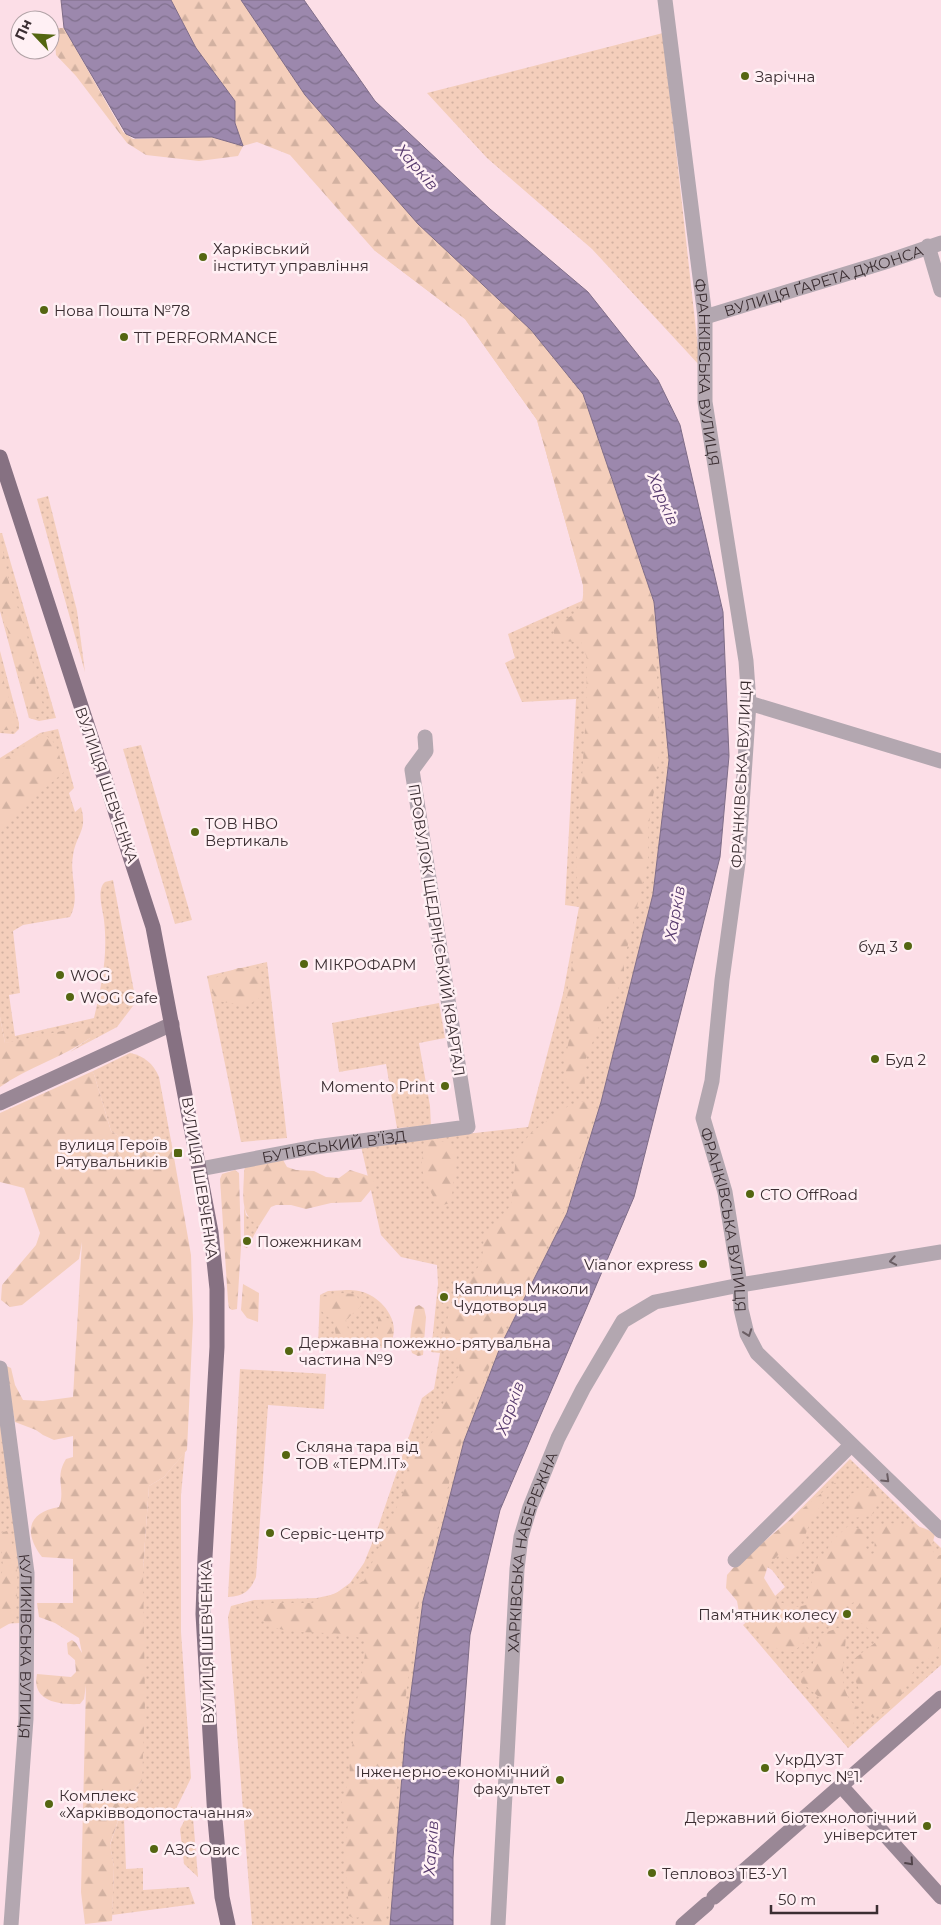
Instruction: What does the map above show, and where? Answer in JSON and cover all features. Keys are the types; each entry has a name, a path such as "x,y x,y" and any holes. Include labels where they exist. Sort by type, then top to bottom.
{"main road":[{"name":"ВУЛИЦЯ ШЕВЧЕНКА","path":"0,458 87,732 136,871 153,927 211,1232 217,1308 217,1363 205,1557 204,1614 215,1819 222,1897 228,1925"}],"street":[{"name":"ФРАНКІВСЬКА ВУЛИЦЯ","path":"665,0 705,317 705,402 746,661 748,703 738,863 722,980 712,1081 704,1118 725,1192 740,1285 741,1310 747,1334 757,1353 941,1531"},
{"name":"ВУЛИЦЯ ҐАРЕТА ДЖОНСА","path":"705,317 888,261 934,244"},
{"path":"934,244 941,290"},
{"path":"748,703 941,760"},
{"name":"ПРОВУЛОК ЩЕДРІНСЬКИЙ КВАРТАЛ","path":"426,737 426,750 412,770 468,1127"},
{"path":"0,1103 172,1024"},
{"name":"БУТІВСЬКИЙ В’ЇЗД","path":"200,1169 315,1147 468,1127"},
{"name":"ХАРКІВСЬКА НАБЕРЕЖНА","path":"498,1925 517,1569 521,1537 530,1507 558,1438 582,1389 623,1321 655,1302 740,1285 941,1252"},
{"name":"КУЛИКІВСЬКА ВУЛИЦЯ","path":"0,1368 27,1573 26,1719 11,1925"},
{"path":"735,1560 851,1445"},
{"path":"684,1925 710,1900 842,1787 941,1698"},
{"path":"842,1787 941,1896"}],"green space":[{"path":"171,0 241,0 305,95 418,224 531,330 583,396 654,605 660,749 648,831 648,861 624,961 624,979 608,1005 584,1063 585,1087 579,1091 570,1088 566,1078 566,1056 571,1028 567,1001 568,986 581,920 576,869 586,714 587,658 581,642 555,641 553,625 577,611 582,601 583,585 537,420 465,319 374,250 290,155 257,142 243,146 235,123 235,101 196,48"},
{"path":"60,28 64,28 123,132 133,139 212,137 243,146 238,156 199,161 146,155 127,143 76,76 60,59"},
{"path":"663,33 700,366 592,249 487,158 427,93"},
{"path":"418,224 531,330 583,394 654,602 669,760 653,894 601,1102 567,1213 501,1345 464,1441 423,1601 405,1739 390,1925 252,1925 228,1617 231,1606 254,1600 317,1598 335,1594 350,1583 364,1563 375,1536 422,1398 434,1389 440,1353 431,1352 438,1284 437,1265 401,1257 381,1235 361,1146 528,1127 563,994 579,907 565,905 576,699 522,702 505,663 515,658 508,634 584,600 583,585 537,420 465,319 374,250"},
{"path":"48,496 77,611 85,672 37,499"},
{"path":"0,533 2,533 56,718 39,721 29,718 0,611"},
{"path":"0,543 10,586 27,637 36,685 43,704 40,716 31,719 0,601"},
{"path":"0,651 19,723 19,729 14,734 0,733"},
{"path":"1,673 15,717 14,725 8,730 1,730"},
{"path":"58,729 74,788 69,793 75,812 81,807 83,815 82,827 74,849 72,864 75,902 70,917 23,925 13,931 20,993 9,995 15,1036 94,1018 105,958 101,890 105,882 113,880 136,1002 117,1027 70,1052 90,1038 5,1043 0,1017 0,758 40,733"},
{"path":"40,735 46,736 54,743 64,772 16,813 0,834 0,762"},
{"path":"141,745 192,920 175,924 123,749"},
{"path":"267,962 287,1138 241,1142 207,976"},
{"path":"238,968 257,968 262,990 260,996 252,1003 245,1004 228,1003 216,999 210,980"},
{"path":"439,1003 445,1038 419,1043 430,1106 431,1126 397,1128 386,1064 339,1072 332,1023"},
{"path":"0,1017 5,1043 91,1025 90,1038 0,1087"},
{"path":"130,1053 148,1061 159,1077 172,1146 133,1146 111,1131 93,1071"},
{"path":"93,1071 111,1131 133,1146 172,1146 191,1255 193,1320 187,1450 164,1477 149,1486 143,1569 145,1702 142,1781 131,1793 121,1812 110,1844 114,1867 112,1921 85,1924 81,1892 86,1685 84,1699 80,1704 64,1704 49,1700 43,1696 38,1691 36,1683 37,1674 71,1677 76,1672 75,1660 68,1654 67,1643 72,1640 82,1653 79,1638 55,1623 39,1617 37,1603 73,1603 73,1559 42,1557 32,1539 31,1532 35,1518 41,1513 59,1507 61,1501 61,1472 66,1459 73,1457 73,1436 54,1440 36,1430 15,1422 4,1365 11,1368 15,1385 23,1400 43,1401 73,1397 82,1242 79,1259 22,1305 10,1307 1,1300 2,1285 36,1245 40,1233 24,1188 0,1182 0,1113"},
{"path":"584,1101 596,1107 567,1204 543,1255 507,1322 468,1421 450,1479 418,1607 403,1716 388,1902 384,1925 365,1925 362,1917 353,1918 346,1914 349,1906 344,1855 348,1823 341,1804 350,1776 349,1756 353,1743 354,1717 365,1654 364,1640 340,1634 284,1630 272,1626 263,1620 256,1606 272,1603 312,1603 364,1581 403,1493 409,1462 438,1424 446,1392 460,1374 458,1360 450,1353 443,1341 449,1311 482,1261 484,1236 511,1205 516,1157 522,1144 531,1133 570,1105"},
{"path":"428,1140 446,1142 457,1154 451,1203 438,1206 423,1174 422,1158"},
{"path":"282,1158 287,1167 296,1170 314,1171 326,1177 339,1178 350,1170 372,1177 375,1185 361,1202 331,1203 306,1209 291,1205 276,1205 271,1207 259,1226 252,1221 245,1209 243,1195 246,1164"},
{"path":"235,1170 239,1173 241,1247 237,1309 232,1310 229,1308 228,1301 220,1179 222,1174"},
{"path":"244,1206 246,1215 259,1226 247,1248 244,1247"},
{"path":"243,1284 259,1293 258,1322 247,1318 241,1310"},
{"path":"328,1291 359,1291 370,1295 377,1299 388,1311 392,1318 394,1334 387,1348 318,1346 320,1295"},
{"path":"339,1293 356,1294 361,1306 346,1320 350,1338 345,1344 337,1343 334,1323 320,1306 324,1295"},
{"path":"419,1305 424,1308 426,1317 423,1355 418,1356 412,1353 410,1337 415,1307"},
{"path":"381,1315 389,1319 392,1330 391,1343 380,1346 374,1338 378,1329 378,1318"},
{"path":"240,1369 326,1374 324,1409 268,1405 256,1577 246,1592 228,1597"},
{"path":"0,1401 20,1571 20,1623 0,1624"},
{"path":"185,1452 181,1495 181,1632 191,1778 173,1815 124,1818 126,1869 143,1868 143,1890 189,1887 195,1904 112,1915 114,1867 110,1845 121,1812 131,1793 142,1781 143,1569 149,1486 164,1477"},
{"path":"850,1459 941,1548 941,1665 848,1748 743,1625 785,1587 772,1570 752,1558"},
{"path":"839,1481 811,1519 799,1553 791,1561 780,1553 768,1566 764,1578 779,1602 797,1607 806,1605 818,1556 824,1555 832,1541 848,1526 865,1530 865,1546 870,1555 874,1553 876,1525 907,1524 929,1530 935,1534 931,1549 937,1556 941,1555 941,1643 933,1657 918,1663 902,1694 893,1706 873,1718 865,1709 854,1670 854,1659 881,1638 879,1630 868,1629 852,1615 863,1598 818,1619 808,1639 793,1652 780,1651 740,1618 737,1601 726,1588 727,1575 734,1567 831,1485"},
{"path":"874,1487 882,1496 871,1516 853,1518 848,1515 852,1509 848,1503 849,1495 863,1488"},
{"path":"7,1531 16,1563 17,1599 14,1621 0,1629 0,1582 3,1567 0,1533"},
{"path":"838,1628 846,1632 843,1682 850,1700 857,1707 856,1719 848,1732 844,1732 827,1717 821,1708 819,1697 801,1682 801,1673 812,1666 821,1634"},
{"path":"192,1806 198,1877 184,1864 180,1829"}],"water":[{"path":"61,0 171,0 196,48 235,101 235,123 243,146 212,137 135,138 126,134 64,28"},
{"name":"Харків","path":"241,0 304,0 375,101 490,209 588,292 658,380 680,425 723,612 729,756 720,857 634,1197 500,1510 470,1635 453,1858 453,1925 390,1925 405,1738 423,1601 464,1441 501,1345 567,1213 601,1102 653,894 669,760 654,602 583,394 531,330 418,224 305,95"}],"place":[{"name":"Зарічна","path":"745,76"},
{"name":"Харківський інститут управління","path":"203,257"},
{"name":"Нова Пошта №78","path":"44,310"},
{"name":"TT PERFORMANCE","path":"124,337"},
{"name":"ТОВ НВО Вертикаль","path":"195,832"},
{"name":"буд 3","path":"908,946"},
{"name":"МІКРОФАРМ","path":"304,964"},
{"name":"WOG","path":"60,975"},
{"name":"WOG Cafe","path":"70,997"},
{"name":"Буд 2","path":"875,1059"},
{"name":"Momento Print","path":"445,1086"},
{"name":"вулиця Героїв Рятувальників","path":"178,1153"},
{"name":"СТО OffRoad","path":"750,1194"},
{"name":"Пожежникам","path":"247,1241"},
{"name":"Vianor express","path":"703,1264"},
{"name":"Каплиця Миколи Чудотворця","path":"444,1297"},
{"name":"Державна пожежно-рятувальна частина №9","path":"289,1351"},
{"name":"Скляна тара від ТОВ «ТЕРМ.ІТ»","path":"286,1455"},
{"name":"Сервіс-центр","path":"270,1533"},
{"name":"Пам'ятник колесу","path":"847,1614"},
{"name":"УкрДУЗТ Корпус №1.","path":"765,1768"},
{"name":"Інженерно-економічний факультет","path":"560,1780"},
{"name":"Комплекс «Харківводопостачання»","path":"49,1804"},
{"name":"Державний біотехнологічний університет","path":"927,1826"},
{"name":"АЗС Овис","path":"154,1849"},
{"name":"Тепловоз ТЕ3-У1","path":"652,1873"}]}
